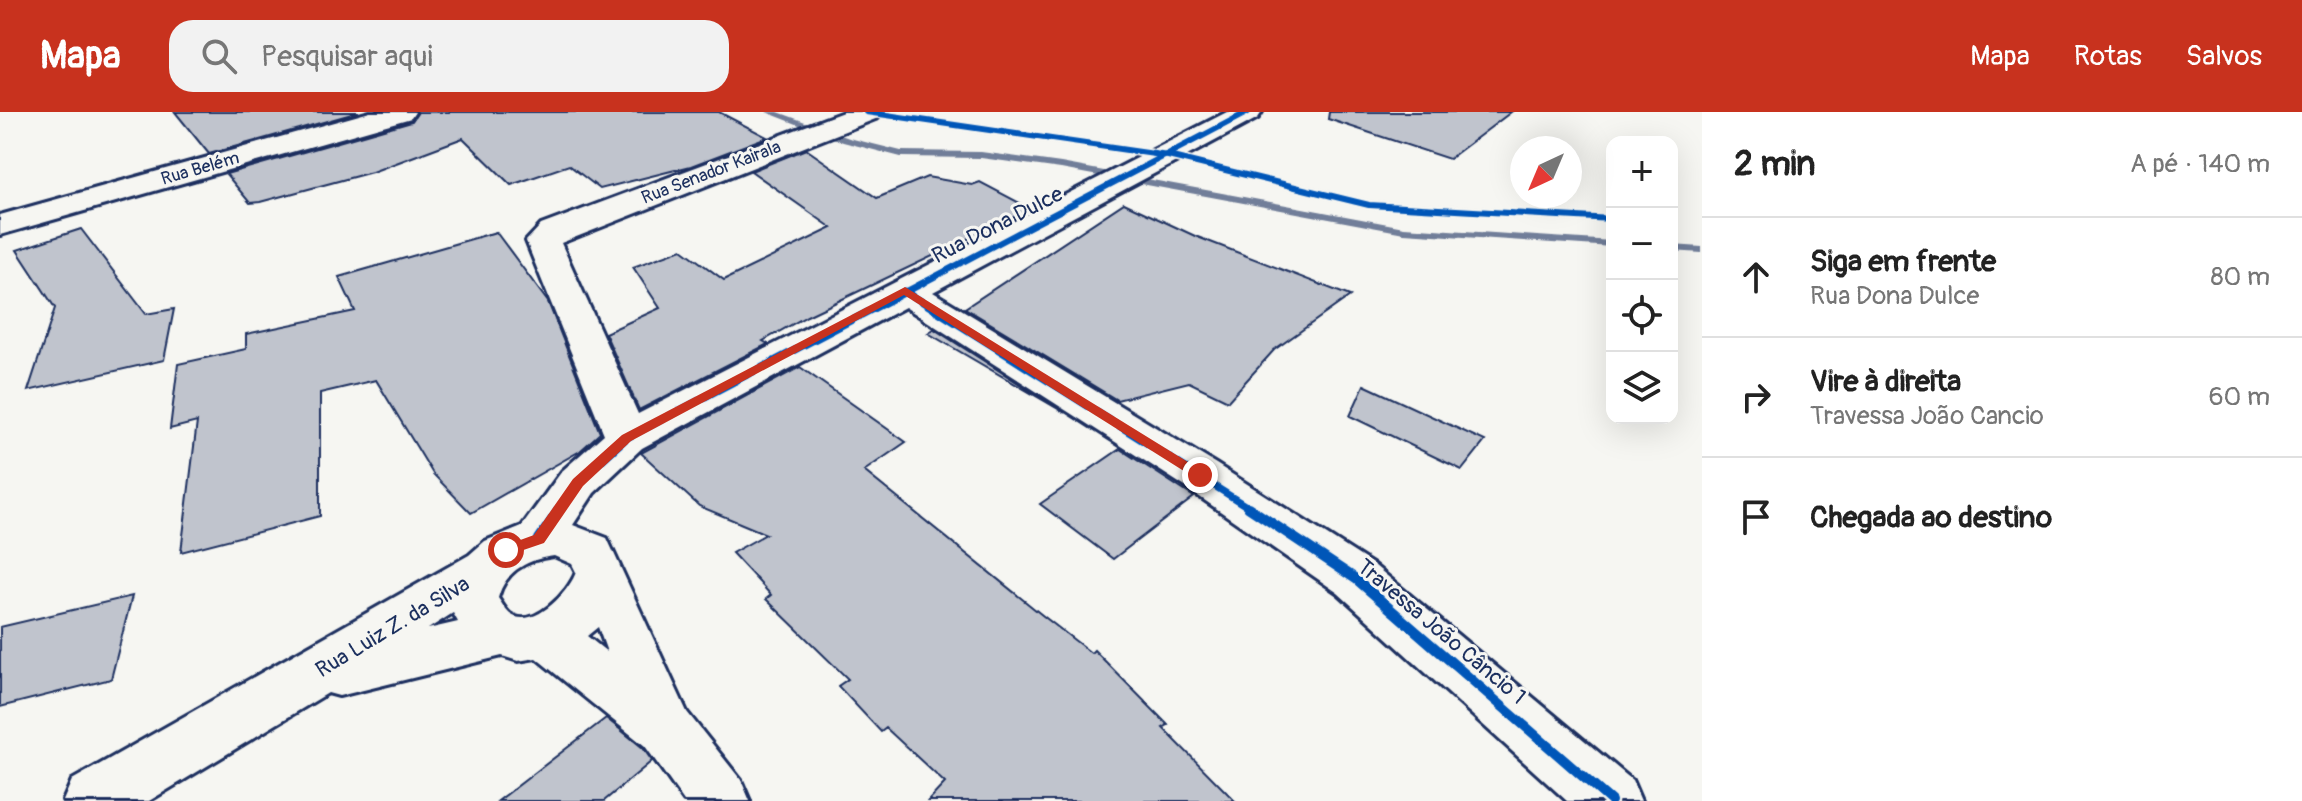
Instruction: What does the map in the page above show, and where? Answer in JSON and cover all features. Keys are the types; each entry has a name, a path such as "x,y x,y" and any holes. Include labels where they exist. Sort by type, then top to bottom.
{"street":[{"name":"Rua Belém","path":"0,225 401,112"},
{"name":"Rua Dona Dulce","path":"539,539 578,482 627,438 1248,112"},
{"name":"Rua Senador Kairala","path":"627,438 543,241 553,232 855,117"},
{"name":"Travessa João Câncio 1","path":"905,291 1200,475 1356,579 1611,801"},
{"path":"666,729 523,634 486,627 472,601 482,570 506,550 539,539 574,541 596,558 666,729 720,801"},
{"name":"Rua Luiz Z. da Silva","path":"93,801 301,681 482,570"},
{"path":"523,634 580,615 593,601 601,572"},
{"name":"Rua Luiz Z. da Silva","path":"301,681 523,634"}],"building":[{"path":"175,112 359,112 209,154"},
{"path":"418,112 719,112 767,137 691,166 600,189 569,165 511,185 463,138 372,172 260,202 250,203 226,174 412,121"},
{"path":"1329,112 1511,112 1449,159 1328,119"},
{"path":"806,149 877,198 927,177 972,185 980,182 1031,209 807,316 763,341 768,344 639,410 605,333 660,308 633,267 682,249 724,280 832,228 751,171"},
{"path":"1124,203 1195,236 1350,296 1274,350 1228,401 1189,382 1117,400 965,308"},
{"path":"81,229 146,314 174,309 164,360 28,391 55,308 17,250"},
{"path":"496,232 548,302 600,433 580,451 471,513 433,474 376,380 320,393 320,516 181,552 197,422 170,429 178,364 246,349 246,334 355,311 339,277"},
{"path":"934,329 1065,413 928,333"},
{"path":"800,367 906,442 864,471 1042,615 1091,653 1094,650 1168,725 1163,728 1235,801 928,801 945,783 886,728 881,732 838,686 848,679 766,599 771,595 732,553 766,534 699,506 641,453"},
{"path":"1364,385 1485,441 1462,470 1350,416"},
{"path":"1120,449 1194,497 1113,559 1040,504"},
{"path":"132,596 111,679 0,707 0,627"},
{"path":"606,718 643,748 652,761 604,801 498,801"}],"waterway":[{"path":"770,112 846,140 901,154 981,155 1061,166 1404,230 1606,244"},
{"path":"1678,248 1702,250"}],"cycle path":[{"path":"866,112 1168,156 1369,205 1606,219"},
{"path":"539,539 578,482 627,438 1248,112"},
{"path":"905,291 1200,475 1356,579 1611,801"}],"route":[{"path":"506,550 539,539 578,482 627,438 905,291 1200,475"}]}
